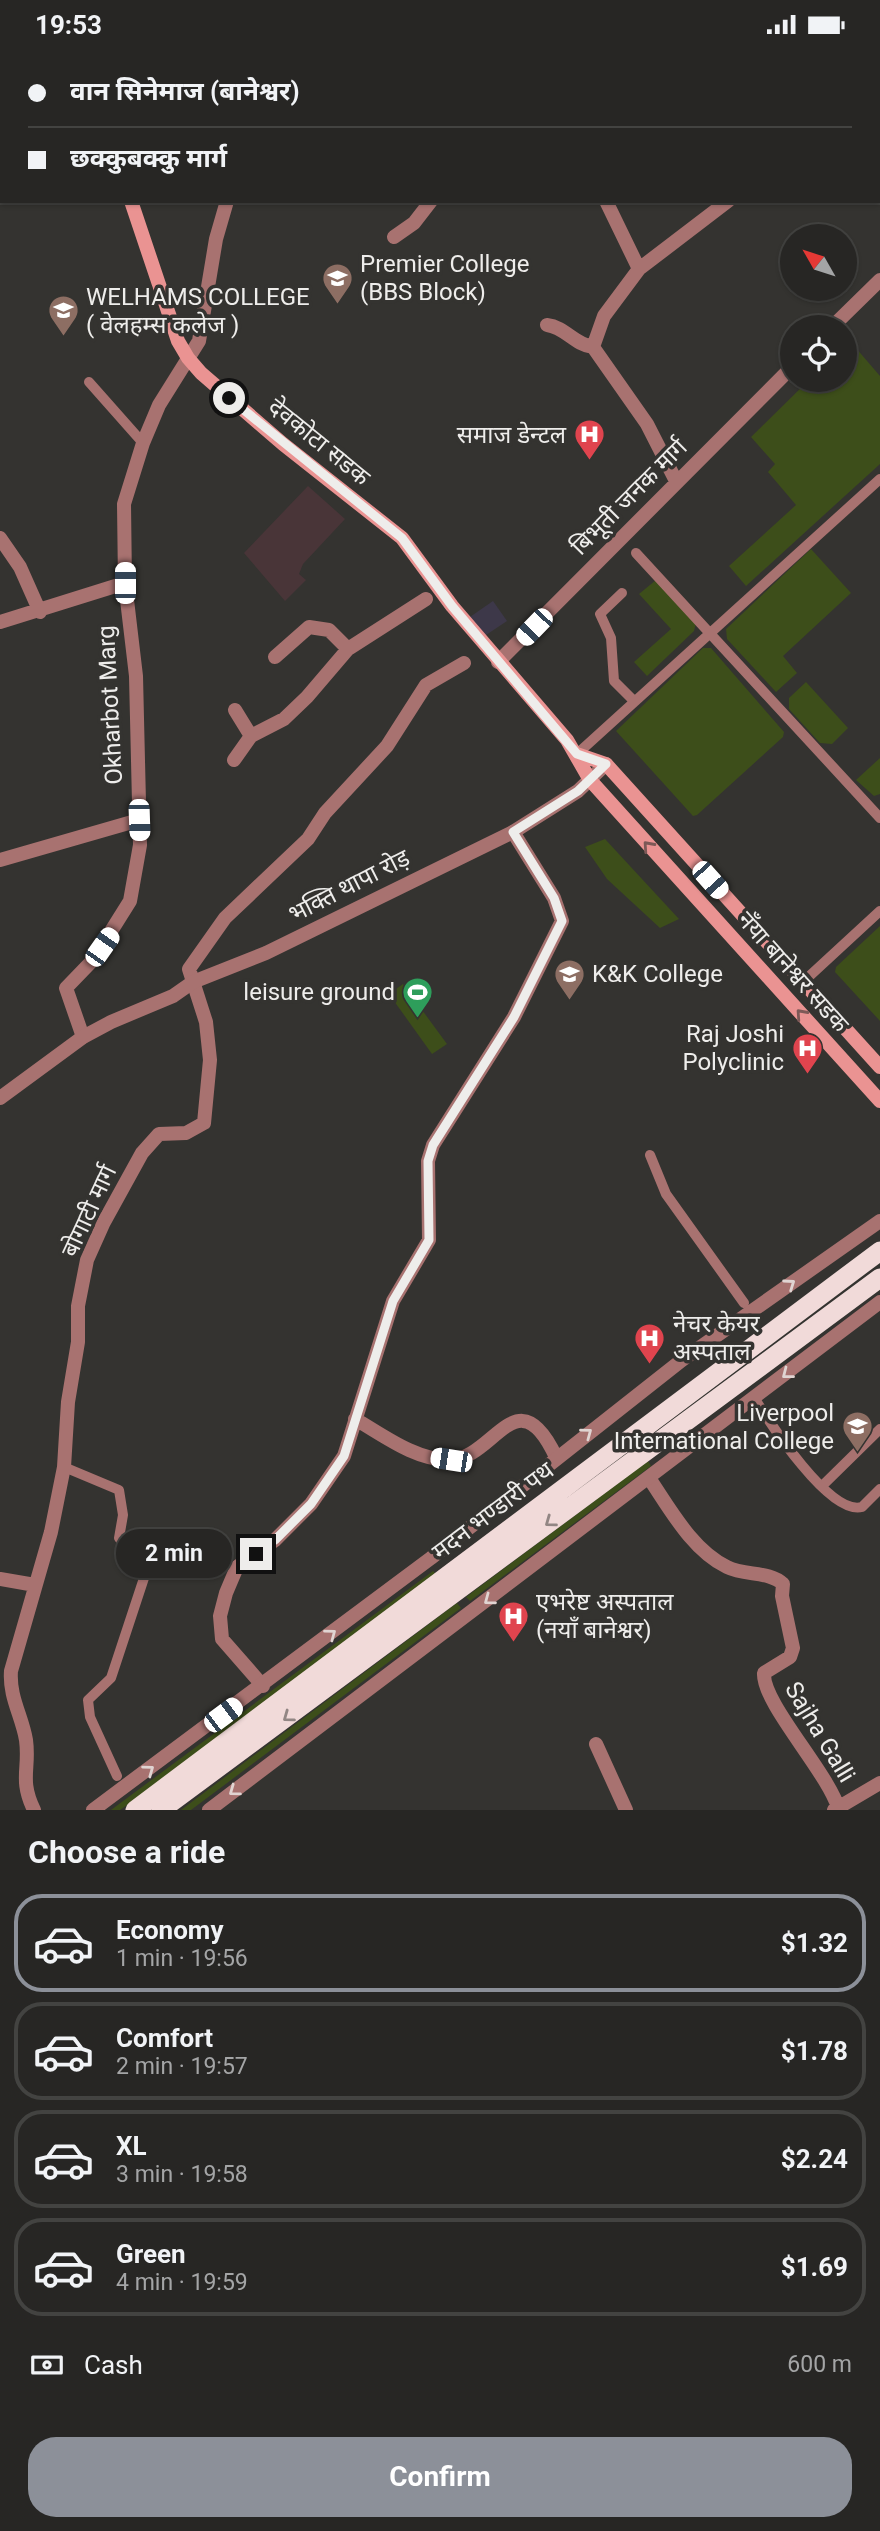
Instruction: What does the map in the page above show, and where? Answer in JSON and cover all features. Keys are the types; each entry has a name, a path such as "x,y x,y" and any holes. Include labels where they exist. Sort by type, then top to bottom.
{"highway":[{"name":"मदन भण्डारी पथ","path":"135,1810 880,1251"},
{"name":"मदन भण्डारी पथ","path":"161,1810 880,1278"}],"main road":[{"name":"देवकोटा सडक","path":"132,203 178,341 188,358 201,373 283,445 402,538 452,606 577,754"},
{"name":"नँया बानेश्वर सडक","path":"577,754 606,764 880,1067"},
{"name":"नँया बानेश्वर सडक","path":"577,754 590,780 880,1101"}],"street":[{"name":"Okharbot Marg","path":"83,1037 66,988 93,960 130,901 140,845 135,676 125,583 124,504 143,443 159,405 200,341 216,239 226,203"},
{"path":"394,237 414,223 429,203"},
{"path":"607,203 639,269"},
{"path":"593,347 604,316 639,269 725,203"},
{"path":"844,315 880,280"},
{"path":"547,325 559,329 582,346 593,347 647,424 676,481"},
{"name":"बिभूती जनक मार्ग","path":"498,661 780,379"},
{"path":"0,538 20,566 40,612"},
{"path":"0,622 40,612 125,583"},
{"path":"234,760 251,736 284,719 348,649 426,599"},
{"path":"275,657 309,627 329,630 348,649"},
{"path":"193,982 189,968 225,918 308,839 325,813 387,746 426,685 464,663"},
{"path":"235,710 251,736"},
{"name":"भक्ति थापा रोड़","path":"0,1098 83,1037 153,1005 193,982 266,953 513,832 590,780 606,764"},
{"path":"0,860 139,820"},
{"path":"263,1686 222,1639 220,1616 226,1593 237,1567 275,1540 311,1504 344,1456 393,1301 427,1247 428,1161 433,1145 514,1017 562,921 554,898 513,832"},
{"name":"बोगाटी मार्ग","path":"34,1810 25,1792 26,1743 10,1686 13,1658 51,1532 64,1467 68,1402 78,1342 78,1306 87,1260 104,1221 142,1153 159,1134 186,1133 204,1123 211,1060 206,1022 193,982"},
{"path":"93,1810 263,1686 431,1558 682,1360 880,1221"},
{"path":"209,1810 880,1302"},
{"path":"355,1419 422,1456 451,1460 474,1451 514,1421 525,1420 538,1430 556,1457"},
{"name":"Sajha Galli","path":"649,1478 691,1538 710,1556 727,1568 756,1576 772,1577 783,1584 785,1615 793,1648 790,1657 780,1666 764,1673 765,1685 829,1786 837,1809"},
{"path":"0,1579 35,1585"},
{"path":"596,1744 626,1810"},
{"path":"837,1809 880,1783"}],"lane":[{"path":"89,382 143,443"},
{"path":"577,754 880,479"},
{"path":"636,553 880,818"},
{"path":"622,593 600,614 611,638 614,681 634,701"},
{"path":"803,982 880,911"},
{"path":"650,1155 666,1194 702,1249 744,1303"},
{"path":"755,1399 797,1460 822,1486 856,1509 880,1489"},
{"path":"822,1486 880,1429"},
{"path":"64,1467 119,1490 123,1514 119,1538 146,1572 111,1678 88,1700 90,1717 117,1776"}],"shaded area":[{"path":"308,486 345,519 303,564 299,574 306,580 285,601 244,553"},
{"path":"493,601 507,621 480,639 467,619"}],"green space":[{"path":"857,349 880,376 880,464 746,586 729,566 796,505 768,472 775,464 751,437 797,392 857,392"},
{"path":"811,549 851,593 783,656 797,673 776,692 727,639 726,629"},
{"path":"656,580 696,623 694,631 647,676 634,662 671,629 639,594"},
{"path":"703,648 711,648 784,732 783,737 693,816 616,731"},
{"path":"806,682 848,728 832,744 820,743 789,709 789,698"},
{"path":"880,758 880,794 874,796 856,780"},
{"path":"605,839 679,919 660,928 607,879 585,847"},
{"path":"880,926 880,1021 835,972 836,967"},
{"name":"leisure ground","path":"403,984 447,1044 432,1054 389,994"},
{"path":"648,1461 651,1466 470,1601 466,1597"},
{"path":"433,1571 437,1575 143,1794 120,1810 111,1810"},
{"path":"457,1603 461,1608 191,1810 181,1810"}],"place":[{"name":"Premier College (BBS Block)","path":"337,305"},
{"name":"WELHAMS COLLEGE ( वेलहम्स कलेज )","path":"63,338"},
{"name":"समाज डेन्टल","path":"589,462"},
{"name":"K&K College","path":"569,1001"},
{"name":"leisure ground","path":"418,1019"},
{"name":"Raj Joshi Polyclinic","path":"807,1075"},
{"name":"नेचर केयर अस्पताल","path":"650,1365"},
{"name":"Liverpool International College","path":"857,1454"},
{"name":"एभरेष्ट अस्पताल (नयाँ बानेश्वर)","path":"513,1643"}],"route":[{"path":"229,398 283,445 402,538 452,606 577,754 606,764 578,791 513,832 520,848 554,898 562,921 514,1017 433,1145 428,1161 427,1247 393,1301 361,1395 344,1456 311,1504 275,1540 256,1554"}]}
